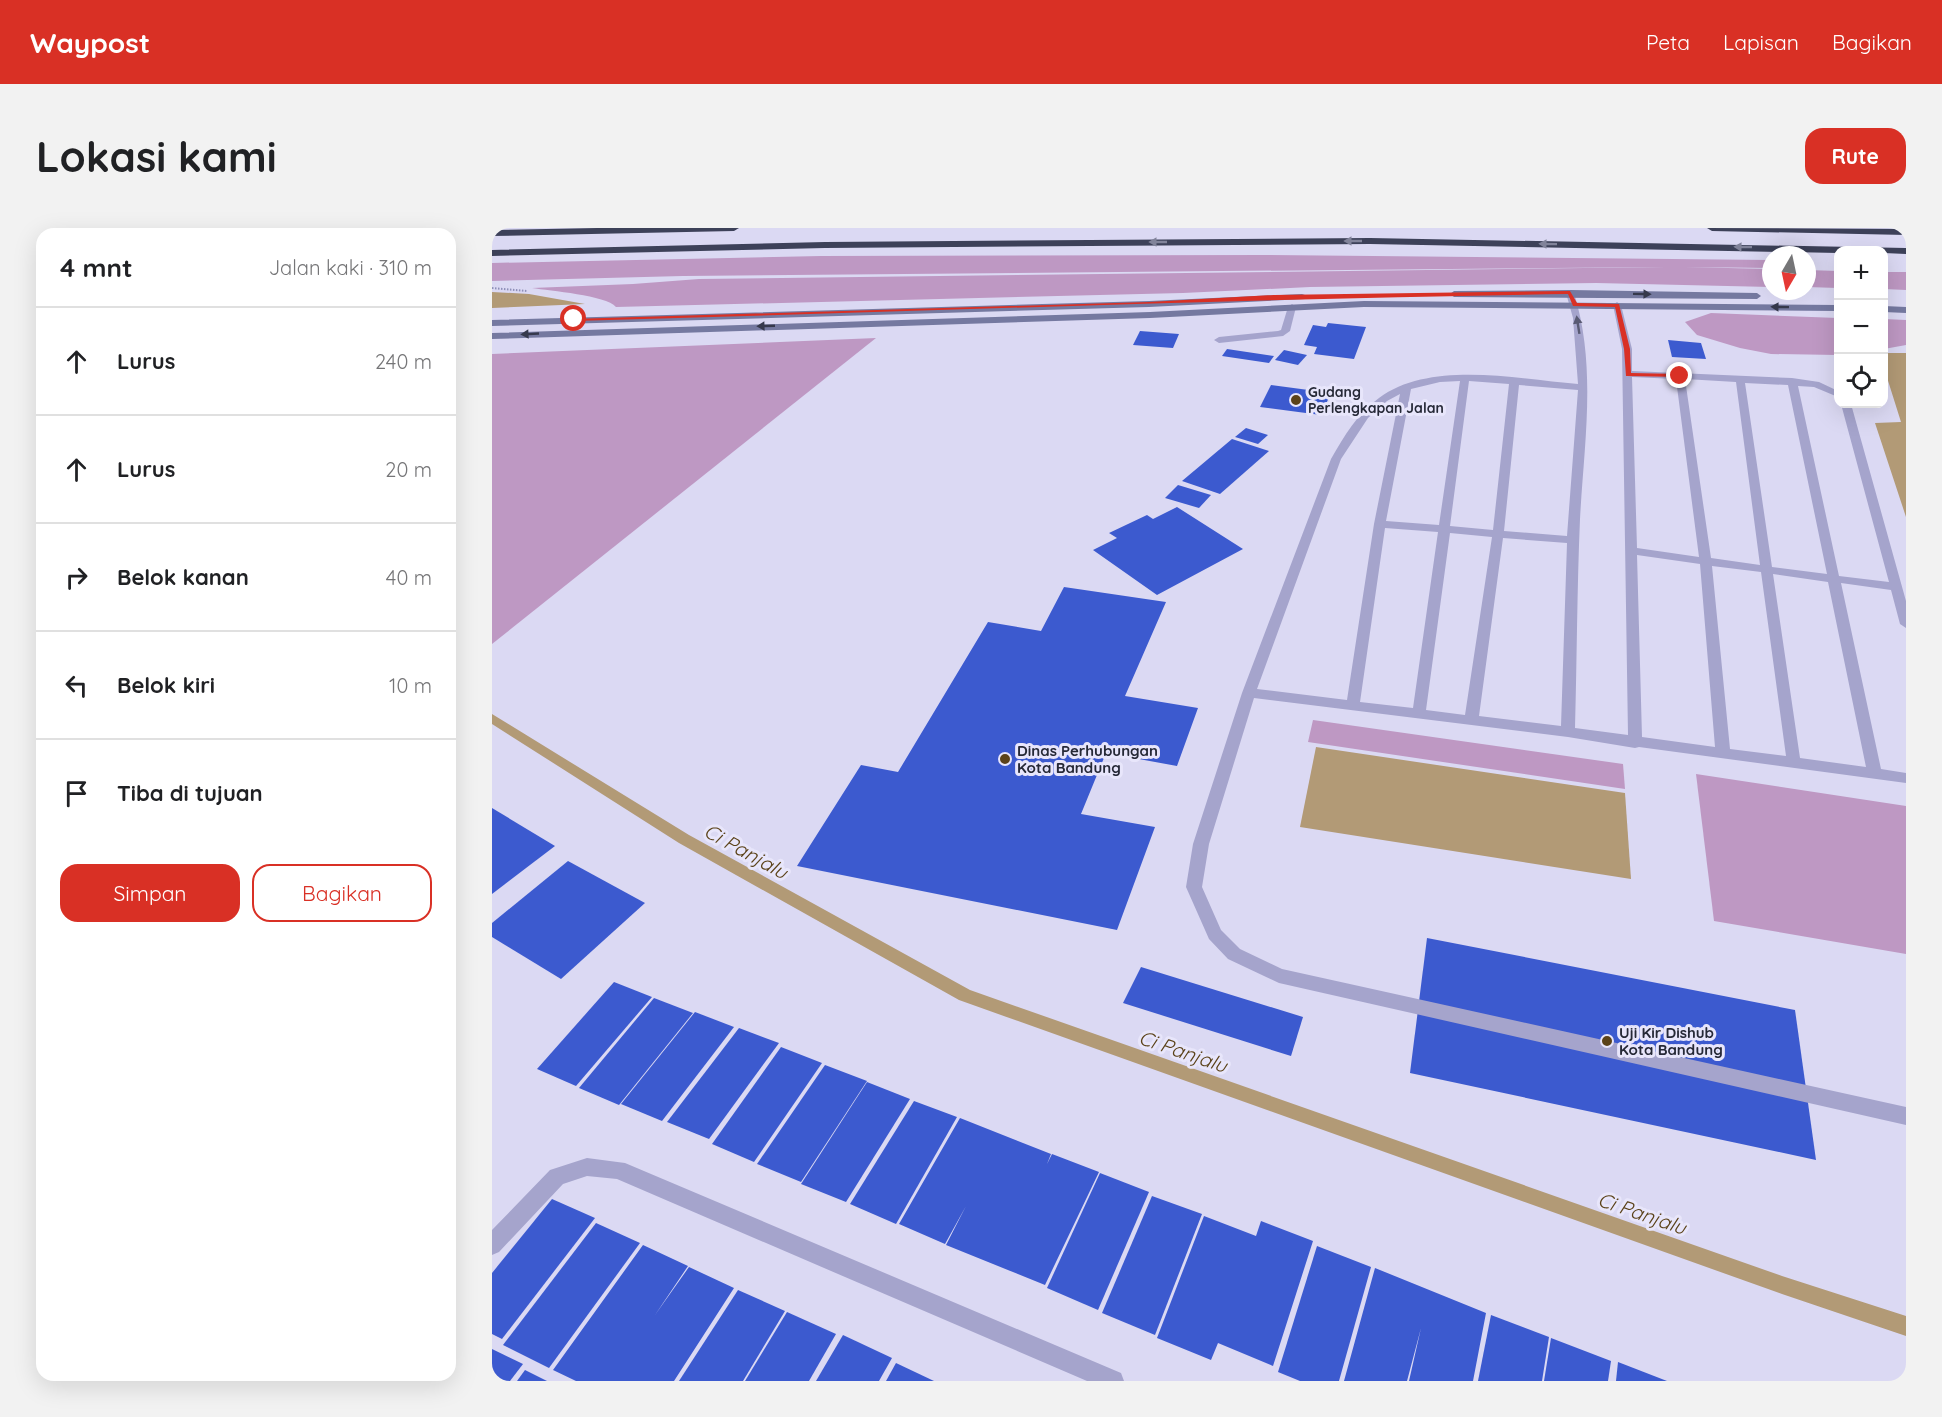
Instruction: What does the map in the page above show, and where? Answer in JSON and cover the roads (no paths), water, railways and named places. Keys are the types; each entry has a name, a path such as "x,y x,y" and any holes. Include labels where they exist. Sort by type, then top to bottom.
{"highway":[{"path":"492,233 734,228"},
{"path":"1712,228 1906,232"},
{"path":"492,253 860,245 1358,241 1906,251"}],"street":[{"path":"1439,294 1570,292 1762,297"},
{"path":"1568,732 1573,540 1582,387 1581,345 1575,305 1570,292"},
{"path":"492,323 1428,294"},
{"path":"1816,297 1834,298"},
{"path":"1888,299 1906,300"},
{"path":"492,336 1138,316 1364,304 1834,308"},
{"path":"1617,305 1627,349 1635,743"},
{"path":"1219,340 1280,334 1285,331 1292,307"},
{"path":"1888,309 1906,310"},
{"path":"1628,374 1792,381 1816,384 1834,392"},
{"path":"1680,376 1706,563 1723,754"},
{"path":"1582,387 1465,378 1440,379 1406,387 1378,401 1358,424 1336,459 1249,693 1201,844 1194,887 1215,934 1234,954 1279,976 1906,1116"},
{"path":"1419,714 1465,378"},
{"path":"1740,379 1794,764"},
{"path":"1792,381 1875,774"},
{"path":"1471,721 1498,534 1514,382"},
{"path":"1353,705 1380,524 1406,387"},
{"path":"1847,408 1906,624"},
{"path":"1380,524 1573,540"},
{"path":"1632,551 1706,563 1895,586"},
{"path":"1249,693 1568,732 1635,743 1906,778"},
{"path":"492,1245 557,1177 587,1167 618,1170 1113,1381"}],"waterway":[{"name":"Ci Panjalu","path":"492,718 684,839 965,995 1782,1285 1906,1326"}],"place":[{"name":"Gudang Perlengkapan Jalan","path":"1296,400"},
{"name":"Dinas Perhubungan Kota Bandung","path":"1005,759"},
{"name":"Uji Kir Dishub Kota Bandung","path":"1607,1041"}]}
